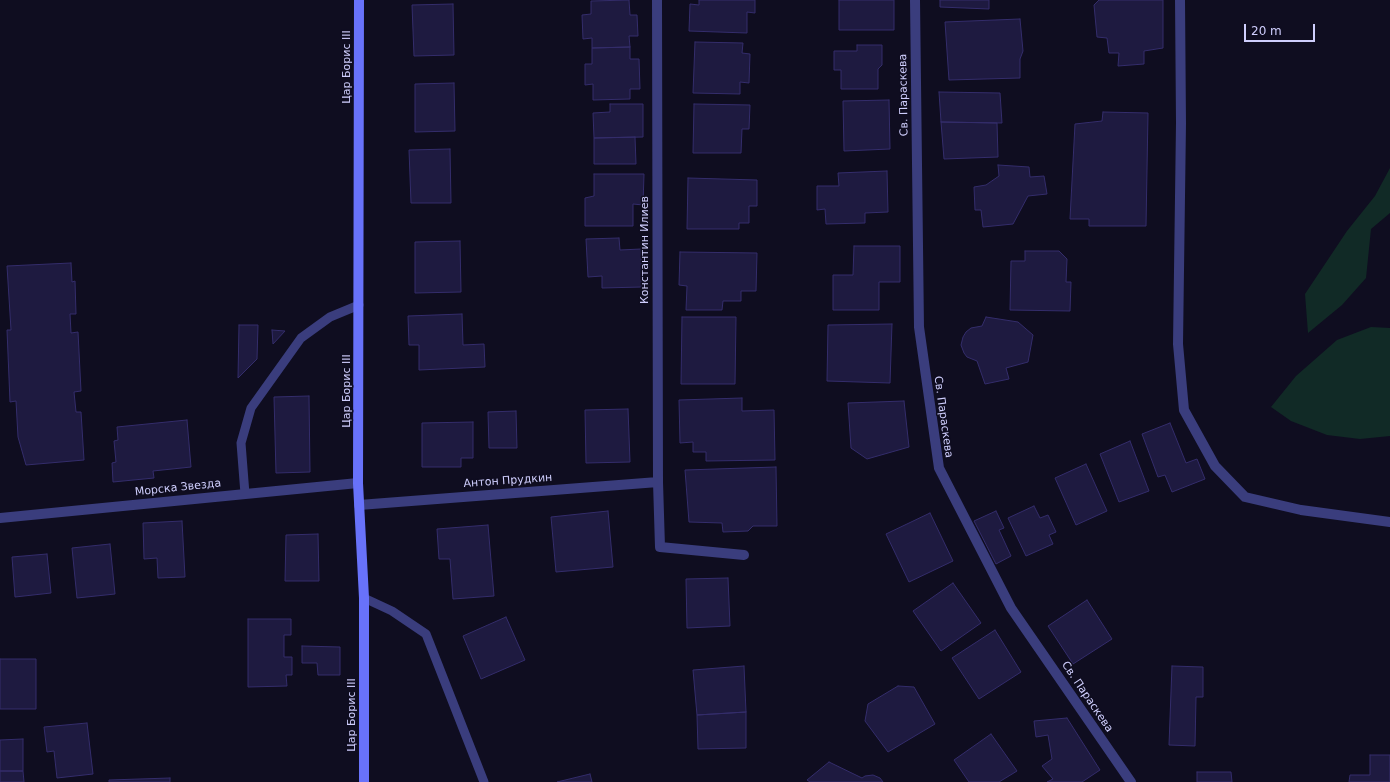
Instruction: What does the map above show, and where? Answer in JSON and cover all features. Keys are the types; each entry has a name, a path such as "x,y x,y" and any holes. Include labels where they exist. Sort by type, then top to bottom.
{"street":[{"name":"Цар Борис III","path":"359,0 358,483 364,598 364,782"},
{"name":"Константин Илиев","path":"657,0 658,501 660,547 744,555"},
{"name":"Св. Параскева","path":"915,0 919,326 938,468 1011,608 1131,782"},
{"path":"1180,0 1181,123 1178,344 1184,410 1215,466 1246,497 1301,510 1390,522"},
{"name":"Антон Прудкин","path":"359,505 658,482"},
{"name":"Морска Звезда","path":"0,518 358,483"}],"lane":[{"path":"245,494 241,443 251,408 301,338 330,317 359,304"},
{"path":"364,598 392,611 426,634 484,782"}],"green space":[{"path":"1390,168 1390,213 1371,229 1366,278 1342,305 1308,333 1305,294 1347,231 1375,196"},
{"path":"1371,327 1390,328 1390,436 1360,439 1327,435 1291,421 1271,407 1296,376 1337,340"}],"building":[{"path":"629,0 630,15 637,15 638,36 629,36 630,47 592,48 592,38 583,39 582,15 591,14 591,1"},
{"path":"699,0 755,0 755,13 747,12 747,33 689,31 690,4 699,5"},
{"path":"839,0 894,0 894,30 839,30"},
{"path":"940,0 989,0 989,9 940,7"},
{"path":"1099,0 1163,0 1163,48 1144,51 1144,64 1118,66 1119,53 1109,53 1107,38 1097,37 1094,5"},
{"path":"453,4 454,55 414,56 412,5"},
{"path":"1020,19 1023,51 1020,59 1020,78 949,80 945,22"},
{"path":"695,42 743,43 742,53 750,54 749,83 740,82 740,94 693,93"},
{"path":"857,45 882,45 882,65 878,69 878,89 841,89 841,70 834,70 834,51 857,51"},
{"path":"630,47 630,59 639,59 640,89 630,89 630,99 593,100 593,84 585,85 585,64 592,64 592,48"},
{"path":"454,83 455,131 415,132 415,84"},
{"path":"939,92 1000,93 1002,123 941,122"},
{"path":"889,100 890,149 844,151 843,101"},
{"path":"610,104 643,104 643,137 594,138 593,113 610,112"},
{"path":"694,104 750,105 749,129 742,129 741,153 693,153"},
{"path":"1103,112 1148,113 1146,226 1089,226 1089,219 1070,219 1075,124 1102,121"},
{"path":"941,122 997,123 998,157 944,159"},
{"path":"635,137 636,164 594,164 594,138"},
{"path":"450,149 451,203 411,203 409,150"},
{"path":"998,165 1029,167 1030,177 1044,176 1047,194 1028,196 1013,224 983,227 981,210 975,210 974,187 986,185 999,176"},
{"path":"887,171 888,212 865,213 865,223 826,224 825,209 817,210 817,186 839,186 838,173"},
{"path":"594,174 644,174 643,205 633,204 633,226 585,226 585,198 594,196"},
{"path":"688,178 757,180 757,206 749,206 749,223 739,223 739,229 687,229"},
{"path":"619,238 620,250 641,249 642,287 602,288 602,276 588,277 586,239"},
{"path":"460,241 461,292 415,293 415,242"},
{"path":"854,246 900,246 900,282 879,282 879,310 833,310 833,275 853,275"},
{"path":"1025,251 1059,251 1067,259 1066,282 1071,282 1070,311 1010,310 1011,261 1025,261"},
{"path":"680,252 757,253 756,291 741,291 741,301 723,301 722,310 686,310 687,286 679,285"},
{"path":"71,263 72,282 75,281 76,314 70,314 71,333 78,332 81,391 74,392 76,412 81,412 84,460 26,465 18,437 16,401 10,402 7,330 11,330 7,266"},
{"path":"462,314 463,345 484,344 485,367 419,370 419,345 409,345 408,316"},
{"path":"682,317 736,317 735,384 681,384"},
{"path":"986,317 1018,322 1033,335 1028,362 1006,368 1009,379 985,384 977,361 967,357 961,345 966,332 971,328 982,326"},
{"path":"892,324 890,383 827,381 828,325"},
{"path":"239,325 258,325 257,359 238,378"},
{"path":"272,330 285,331 273,344"},
{"path":"309,396 310,472 276,473 274,397"},
{"path":"742,398 742,411 774,410 775,460 706,461 706,452 693,452 693,442 680,443 679,400"},
{"path":"904,401 909,447 867,459 851,448 848,403"},
{"path":"628,409 630,462 586,463 585,410"},
{"path":"516,411 517,448 489,448 488,412"},
{"path":"187,420 191,467 153,471 154,478 113,482 112,463 116,462 114,441 118,440 117,427"},
{"path":"473,422 473,458 461,458 461,467 422,467 422,423"},
{"path":"1170,423 1186,463 1197,459 1205,479 1172,492 1165,475 1158,477 1142,434"},
{"path":"1130,441 1149,491 1119,502 1100,454"},
{"path":"1086,464 1107,511 1076,525 1055,478"},
{"path":"776,467 777,526 753,526 748,531 723,532 722,523 689,522 685,470"},
{"path":"1034,506 1040,518 1048,515 1056,532 1049,535 1053,544 1026,556 1008,518"},
{"path":"608,511 613,567 556,572 551,517"},
{"path":"996,511 1004,528 999,530 1011,556 996,564 974,521"},
{"path":"930,513 953,561 909,582 886,534"},
{"path":"182,521 185,577 158,578 157,558 144,559 143,523"},
{"path":"488,525 494,596 453,599 450,559 439,559 437,529"},
{"path":"318,534 319,581 285,581 286,535"},
{"path":"110,544 115,594 77,598 72,548"},
{"path":"47,554 51,593 15,597 12,557"},
{"path":"728,578 730,626 687,628 686,579"},
{"path":"953,583 981,623 941,651 913,611"},
{"path":"1087,600 1112,639 1073,664 1048,626"},
{"path":"506,617 525,660 481,679 463,636"},
{"path":"248,619 291,619 291,635 284,635 284,657 292,657 292,675 286,675 287,686 248,687"},
{"path":"995,630 1021,672 979,699 952,658"},
{"path":"302,646 340,647 340,675 318,675 317,663 302,663"},
{"path":"0,659 36,659 36,709 0,709"},
{"path":"744,666 746,712 697,715 693,670"},
{"path":"1172,666 1203,667 1203,697 1196,697 1195,746 1169,745"},
{"path":"898,686 914,687 935,724 888,752 865,721 868,704"},
{"path":"746,712 746,748 698,749 697,715"},
{"path":"1067,718 1100,770 1082,782 1047,782 1053,779 1042,766 1052,759 1048,735 1036,737 1034,721"},
{"path":"87,723 93,774 57,778 54,751 47,752 44,727"},
{"path":"991,734 1017,771 999,782 969,782 954,760"},
{"path":"23,739 23,771 0,771 0,740"},
{"path":"1370,755 1390,755 1390,782 1349,782 1350,775 1370,775"},
{"path":"829,762 862,778 873,775 880,778 883,782 810,782 807,780"},
{"path":"0,771 23,771 24,782 0,782"},
{"path":"1197,772 1231,772 1232,782 1197,782"},
{"path":"590,774 592,782 557,782"},
{"path":"170,778 170,782 109,782 109,780"}]}
